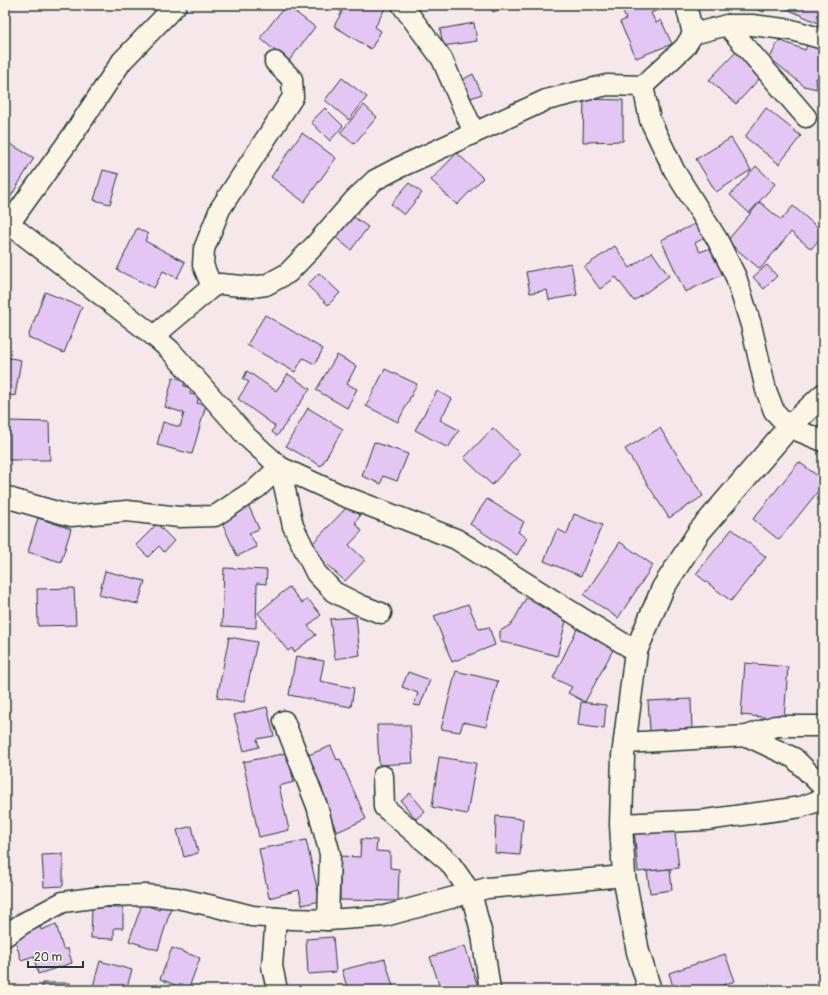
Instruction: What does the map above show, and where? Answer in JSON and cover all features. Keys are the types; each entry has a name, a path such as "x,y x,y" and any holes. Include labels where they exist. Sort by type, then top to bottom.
{"street":[{"path":"176,5 122,61 70,139 7,223 154,336 170,350 247,437 280,467 341,495 456,539 636,651"},
{"path":"402,5 442,59 474,133"},
{"path":"686,5 693,34"},
{"path":"154,336 212,287 220,284 252,287 266,285 288,273 315,245 354,200 376,180 398,168 546,100 607,85 644,86 685,47 693,34 727,25 752,25 792,30 823,39"},
{"path":"727,25 806,117"},
{"path":"212,287 203,265 204,249 220,209 293,97 292,79 275,62"},
{"path":"644,86 650,120 674,170 717,239 736,277 751,325 769,397 774,411 789,427 823,441"},
{"path":"650,990 638,952 624,876 621,824 624,744 636,651 663,588 699,532 789,427 823,395"},
{"path":"5,496 71,516 127,511 179,517 215,516 257,488 280,467"},
{"path":"280,467 293,526 316,573 334,592 360,605 381,613"},
{"path":"284,721 316,806 330,854 328,920"},
{"path":"624,744 747,736 775,726 823,726"},
{"path":"747,736 794,758 823,787"},
{"path":"383,776 384,807 449,862 471,893 482,934 490,990"},
{"path":"621,824 706,820 801,807 823,799"},
{"path":"5,936 22,924 63,902 107,896 146,894 176,898 252,916 328,920 385,916 487,888 624,876"},
{"path":"276,918 272,966 277,990"}],"building":[{"path":"286,5 315,27 288,62 260,38"},
{"path":"337,5 387,5 375,27 381,31 371,49 334,26 342,12 335,8"},
{"path":"490,5 512,5 493,12"},
{"path":"620,5 669,5 651,13 656,23 661,20 672,44 636,58 620,22 626,19"},
{"path":"742,5 766,5 764,12"},
{"path":"778,5 823,5 823,25"},
{"path":"474,23 477,41 443,46 440,29"},
{"path":"779,40 805,50 809,42 823,48 823,78 816,78 817,89 804,86 770,58"},
{"path":"738,50 763,75 736,104 709,80"},
{"path":"473,74 482,94 471,98 462,80"},
{"path":"342,78 367,97 349,120 325,100"},
{"path":"584,99 623,100 623,141 583,142"},
{"path":"364,105 377,117 354,144 340,133"},
{"path":"325,108 343,126 330,141 311,122"},
{"path":"766,108 801,136 779,164 745,137"},
{"path":"302,133 336,158 304,202 271,177"},
{"path":"731,138 751,170 716,192 696,159"},
{"path":"5,141 34,158 5,206"},
{"path":"457,153 483,178 457,205 431,180"},
{"path":"756,166 775,184 749,213 730,195"},
{"path":"103,170 119,174 110,204 94,200"},
{"path":"409,183 422,193 404,215 391,204"},
{"path":"760,202 781,220 793,206 823,232 823,235 811,249 791,232 760,269 727,241"},
{"path":"351,215 368,227 351,250 334,236"},
{"path":"697,223 704,238 695,243 700,252 713,247 726,273 685,292 661,240"},
{"path":"137,228 148,234 145,241 185,262 177,278 163,271 154,288 117,270"},
{"path":"615,246 630,268 652,252 669,276 634,301 616,277 600,289 584,267"},
{"path":"571,263 577,295 549,300 547,290 530,293 526,272"},
{"path":"767,265 777,276 764,289 753,277"},
{"path":"319,273 340,293 328,305 307,285"},
{"path":"45,292 82,307 64,353 28,337"},
{"path":"265,315 323,349 315,364 303,358 295,372 247,345"},
{"path":"337,355 356,366 347,384 357,389 347,408 316,390"},
{"path":"5,357 21,360 15,396 5,394"},
{"path":"385,369 417,384 398,422 366,406"},
{"path":"247,371 276,391 288,374 310,389 277,436 272,432 275,426 238,399 249,382 243,379"},
{"path":"173,377 185,380 184,386 191,388 190,394 199,396 197,403 206,405 192,454 157,445 163,422 180,427 184,413 165,407"},
{"path":"437,391 452,399 440,420 459,430 448,448 415,430"},
{"path":"308,408 343,429 321,466 286,446"},
{"path":"8,421 49,422 50,460 8,460"},
{"path":"493,428 520,454 492,485 464,458"},
{"path":"660,428 703,496 669,518 625,449"},
{"path":"374,442 408,454 397,481 383,476 381,484 362,476"},
{"path":"799,462 823,480 823,485 779,540 753,519"},
{"path":"487,499 524,522 518,532 527,538 517,555 470,524"},
{"path":"246,500 259,529 249,533 257,547 237,556 218,514"},
{"path":"349,505 360,516 355,523 362,531 349,545 365,560 345,581 308,548"},
{"path":"574,514 602,525 581,576 544,561 557,529 567,534"},
{"path":"38,518 71,529 61,562 28,552"},
{"path":"157,524 174,541 164,552 159,546 148,557 136,545"},
{"path":"732,529 766,557 731,601 696,574"},
{"path":"620,542 653,565 618,618 584,595"},
{"path":"224,568 267,570 266,584 257,583 256,628 222,626"},
{"path":"105,571 145,581 138,604 99,595"},
{"path":"289,587 302,603 308,599 321,615 308,626 316,635 294,652 292,648 288,651 258,613"},
{"path":"74,588 76,625 38,626 37,589"},
{"path":"526,598 566,621 557,656 500,642 500,631 512,624"},
{"path":"468,604 479,629 489,627 495,645 452,662 434,616"},
{"path":"356,617 360,655 335,659 330,619"},
{"path":"577,629 614,648 585,702 568,693 572,687 553,678"},
{"path":"229,637 257,642 244,702 217,698"},
{"path":"296,656 324,661 320,681 354,688 351,707 289,695"},
{"path":"745,663 788,667 784,719 741,715"},
{"path":"456,671 498,681 486,727 463,722 460,732 441,729"},
{"path":"408,672 430,680 420,706 414,705 418,693 402,687"},
{"path":"691,699 692,730 650,731 648,701"},
{"path":"581,702 606,705 604,729 578,725"},
{"path":"267,707 274,736 257,739 259,747 244,751 234,715"},
{"path":"377,725 410,725 413,763 379,765"},
{"path":"331,746 337,760 340,759 366,819 337,832 303,757"},
{"path":"287,753 294,782 279,786 289,830 259,837 243,762"},
{"path":"439,757 476,763 467,814 432,807"},
{"path":"410,793 425,811 416,819 401,801"},
{"path":"496,816 523,819 520,855 495,853"},
{"path":"674,825 679,868 638,872 634,829"},
{"path":"192,826 198,853 184,857 177,830"},
{"path":"361,839 377,840 376,851 390,852 390,868 399,869 398,901 340,900 340,856 360,857"},
{"path":"306,840 320,901 302,905 299,890 269,898 259,849"},
{"path":"63,854 63,886 44,887 42,855"},
{"path":"670,869 672,890 650,893 647,871"},
{"path":"162,902 172,905 158,950 129,941 142,904 159,910"},
{"path":"92,907 123,908 123,928 114,928 114,939 91,938"},
{"path":"56,924 63,949 68,949 72,963 38,974 34,956 21,960 13,933 40,926 41,930"},
{"path":"333,937 336,972 308,974 306,939"},
{"path":"465,946 479,990 441,990 430,957"},
{"path":"172,948 200,958 188,990 160,979"},
{"path":"725,954 735,981 720,986 721,990 674,990 669,973"},
{"path":"385,959 394,990 348,990 342,970"},
{"path":"100,961 132,970 126,990 92,990"},
{"path":"42,983 70,983 70,990 42,990"}]}
